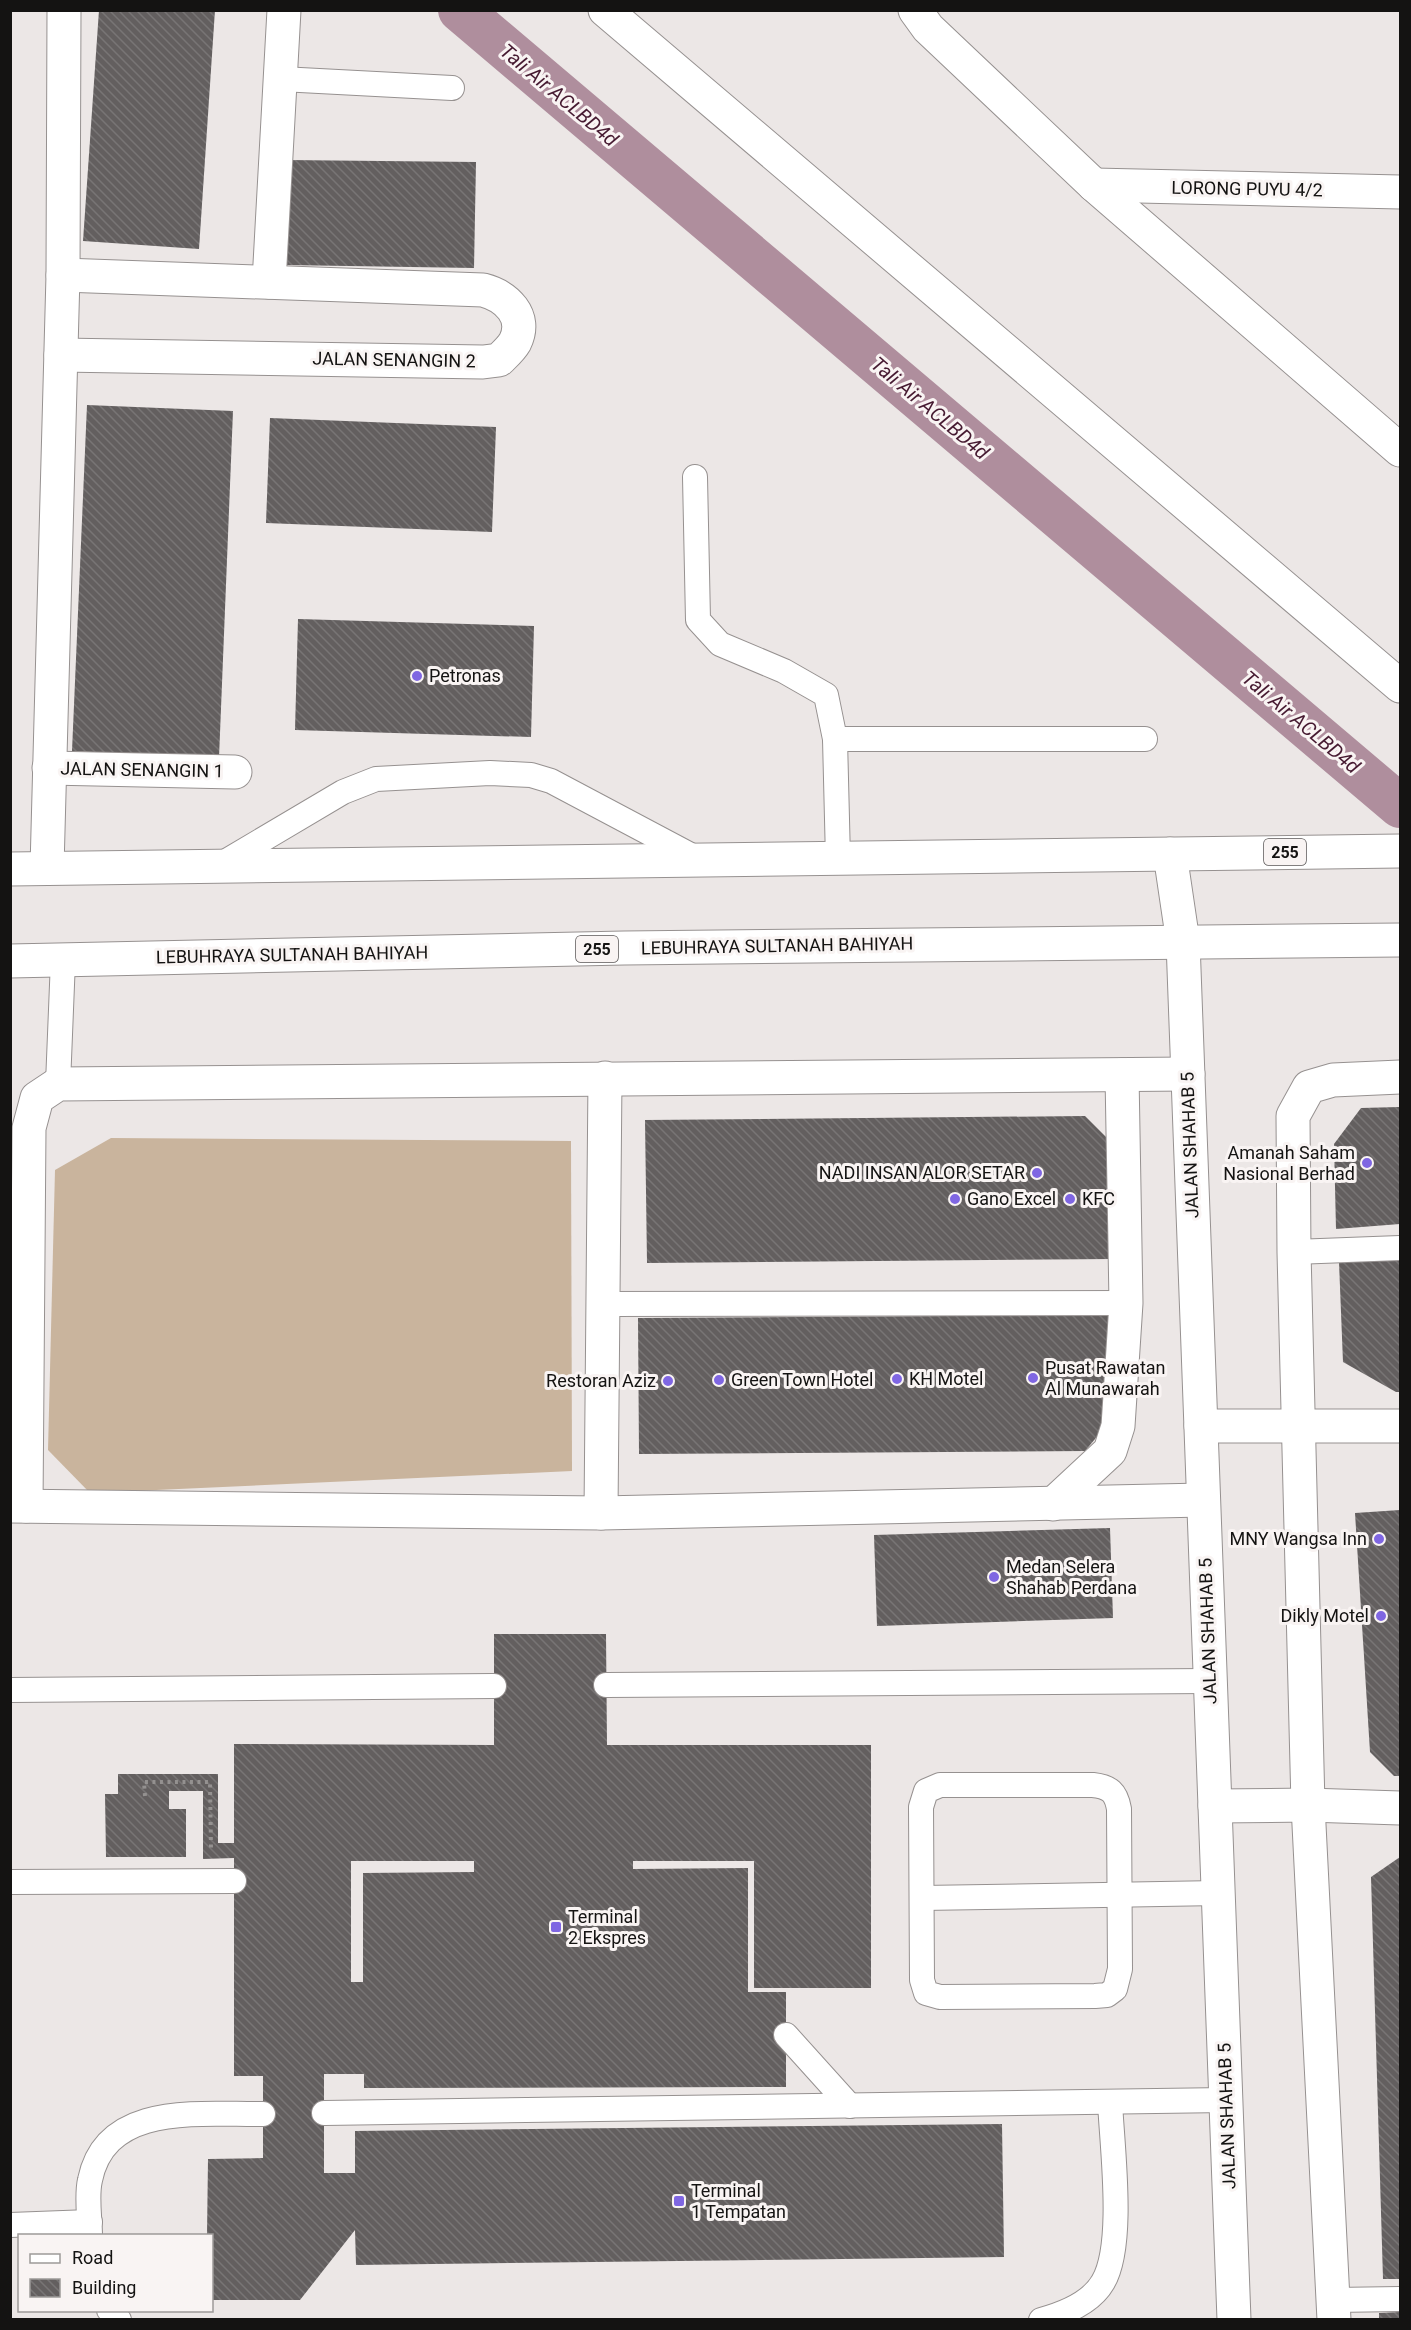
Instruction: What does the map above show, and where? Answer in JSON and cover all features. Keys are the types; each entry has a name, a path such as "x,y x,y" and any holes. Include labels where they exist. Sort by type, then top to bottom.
{"street":[{"path":"47,868 63,276 64,10"},
{"path":"269,282 284,10"},
{"path":"605,10 1401,686"},
{"path":"915,10 928,28 1094,185 1401,450"},
{"name":"LORONG PUYU 4/2","path":"1094,185 1401,192"},
{"name":"JALAN SENANGIN 2","path":"61,355 483,362 499,360 515,342 519,324 514,308 498,294 483,290 63,276"},
{"name":"JALAN SENANGIN 1","path":"49,768 235,772"},
{"name":"255","path":"10,869 1401,851"},
{"name":"JALAN SHAHAB 5","path":"1170,854 1183,942 1234,2319"},
{"name":"LEBUHRAYA SULTANAH BAHIYAH","path":"10,961 613,948 1401,940"},
{"path":"1188,1074 58,1084 37,1098 29,1128 18,1506 601,1513 1203,1500"},
{"path":"1053,1503 1110,1451 1118,1426 1126,1303 1122,1075"},
{"path":"1334,2310 1308,1805 1294,1252 1293,1116 1309,1087 1333,1080 1401,1077"},
{"path":"601,1513 605,1078"},
{"path":"1201,1426 1300,1428 1401,1426"},
{"path":"1215,1806 1308,1805 1401,1808"}],"lane":[{"path":"281,79 452,88"},
{"path":"695,477 698,620 720,644 784,671 826,695 835,739 838,858"},
{"path":"835,739 1144,739"},
{"path":"216,867 343,792 376,779 490,773 531,775 550,781 702,861"},
{"path":"58,1084 63,960"},
{"path":"1294,1252 1401,1248"},
{"path":"603,1304 1126,1303"},
{"path":"606,1685 1210,1681"},
{"path":"10,1690 494,1686"},
{"path":"940,1785 1093,1785 1112,1790 1117,1797 1119,1809 1119,1980 1115,1989 1107,1995 940,1996 926,1993 922,1980 922,1898 922,1798 926,1791 940,1785"},
{"path":"10,1882 234,1881"},
{"path":"922,1898 1219,1893"},
{"path":"786,2035 850,2106"},
{"path":"324,2113 1226,2100"},
{"path":"1041,2319 1062,2314 1084,2301 1102,2284 1112,2260 1114,2227 1110,2102"},
{"path":"10,2225 90,2228 89,2181 97,2158 112,2138 135,2123 168,2116 263,2114"},
{"path":"1334,2310 1401,2299"}],"path":[{"path":"145,1796 144,1782 210,1782 211,1850 222,1850"}],"shaded area":[{"path":"111,1138 571,1141 572,1471 90,1493 48,1450 55,1170"}],"building":[{"path":"99,10 215,10 199,249 83,241"},
{"path":"286,160 476,162 474,268 285,265"},
{"path":"87,405 233,411 219,758 72,751"},
{"path":"270,418 496,427 492,532 266,523"},
{"path":"298,619 534,626 531,737 295,730"},
{"name":"Amanah Saham Nasional Berhad","path":"1399,1107 1400,1224 1336,1229 1334,1144 1361,1108"},
{"path":"1085,1116 1112,1143 1113,1259 647,1263 645,1120"},
{"path":"1400,1260 1400,1392 1396,1392 1343,1362 1339,1262"},
{"path":"1109,1315 1110,1421 1085,1451 639,1454 638,1318"},
{"path":"1400,1510 1400,1776 1394,1776 1370,1752 1355,1513"},
{"name":"Medan Selera Shahab Perdana","path":"1110,1528 1113,1618 877,1626 874,1535"},
{"path":"494,1634 606,1634 607,1745 871,1745 871,1988 754,1988 754,1861 633,1861 633,1869 748,1868 748,1992 786,1992 786,2087 364,2088 364,2074 324,2074 324,2173 355,2173 355,2131 1002,2124 1004,2257 356,2265 355,2230 300,2300 213,2300 213,2234 207,2234 208,2159 263,2158 263,2076 234,2076 234,1858 203,1859 203,1791 169,1791 169,1809 186,1809 186,1857 106,1857 105,1794 118,1794 118,1774 218,1774 218,1843 234,1843 234,1744 494,1745","holes":["351,1861 474,1861 474,1872 363,1873 363,1982 351,1982"]},
{"path":"1400,1857 1400,2279 1383,2279 1371,1877"},
{"path":"1400,2312 1400,2319 1379,2319 1379,2313"}],"waterway":[{"name":"Tali Air ACLBD4d","path":"460,10 1400,806"}],"place":[{"name":"Petronas","path":"417,676"},
{"name":"Amanah Saham Nasional Berhad","path":"1367,1163"},
{"name":"NADI INSAN ALOR SETAR","path":"1037,1173"},
{"name":"Gano Excel","path":"955,1199"},
{"name":"KFC","path":"1070,1199"},
{"name":"Pusat Rawatan Al Munawarah","path":"1033,1378"},
{"name":"KH Motel","path":"897,1379"},
{"name":"Green Town Hotel","path":"719,1380"},
{"name":"Restoran Aziz","path":"668,1381"},
{"name":"MNY Wangsa Inn","path":"1379,1539"},
{"name":"Medan Selera Shahab Perdana","path":"994,1577"},
{"name":"Dikly Motel","path":"1381,1616"},
{"name":"Terminal 2 Ekspres","path":"556,1927"},
{"name":"Terminal 1 Tempatan","path":"679,2201"}]}
